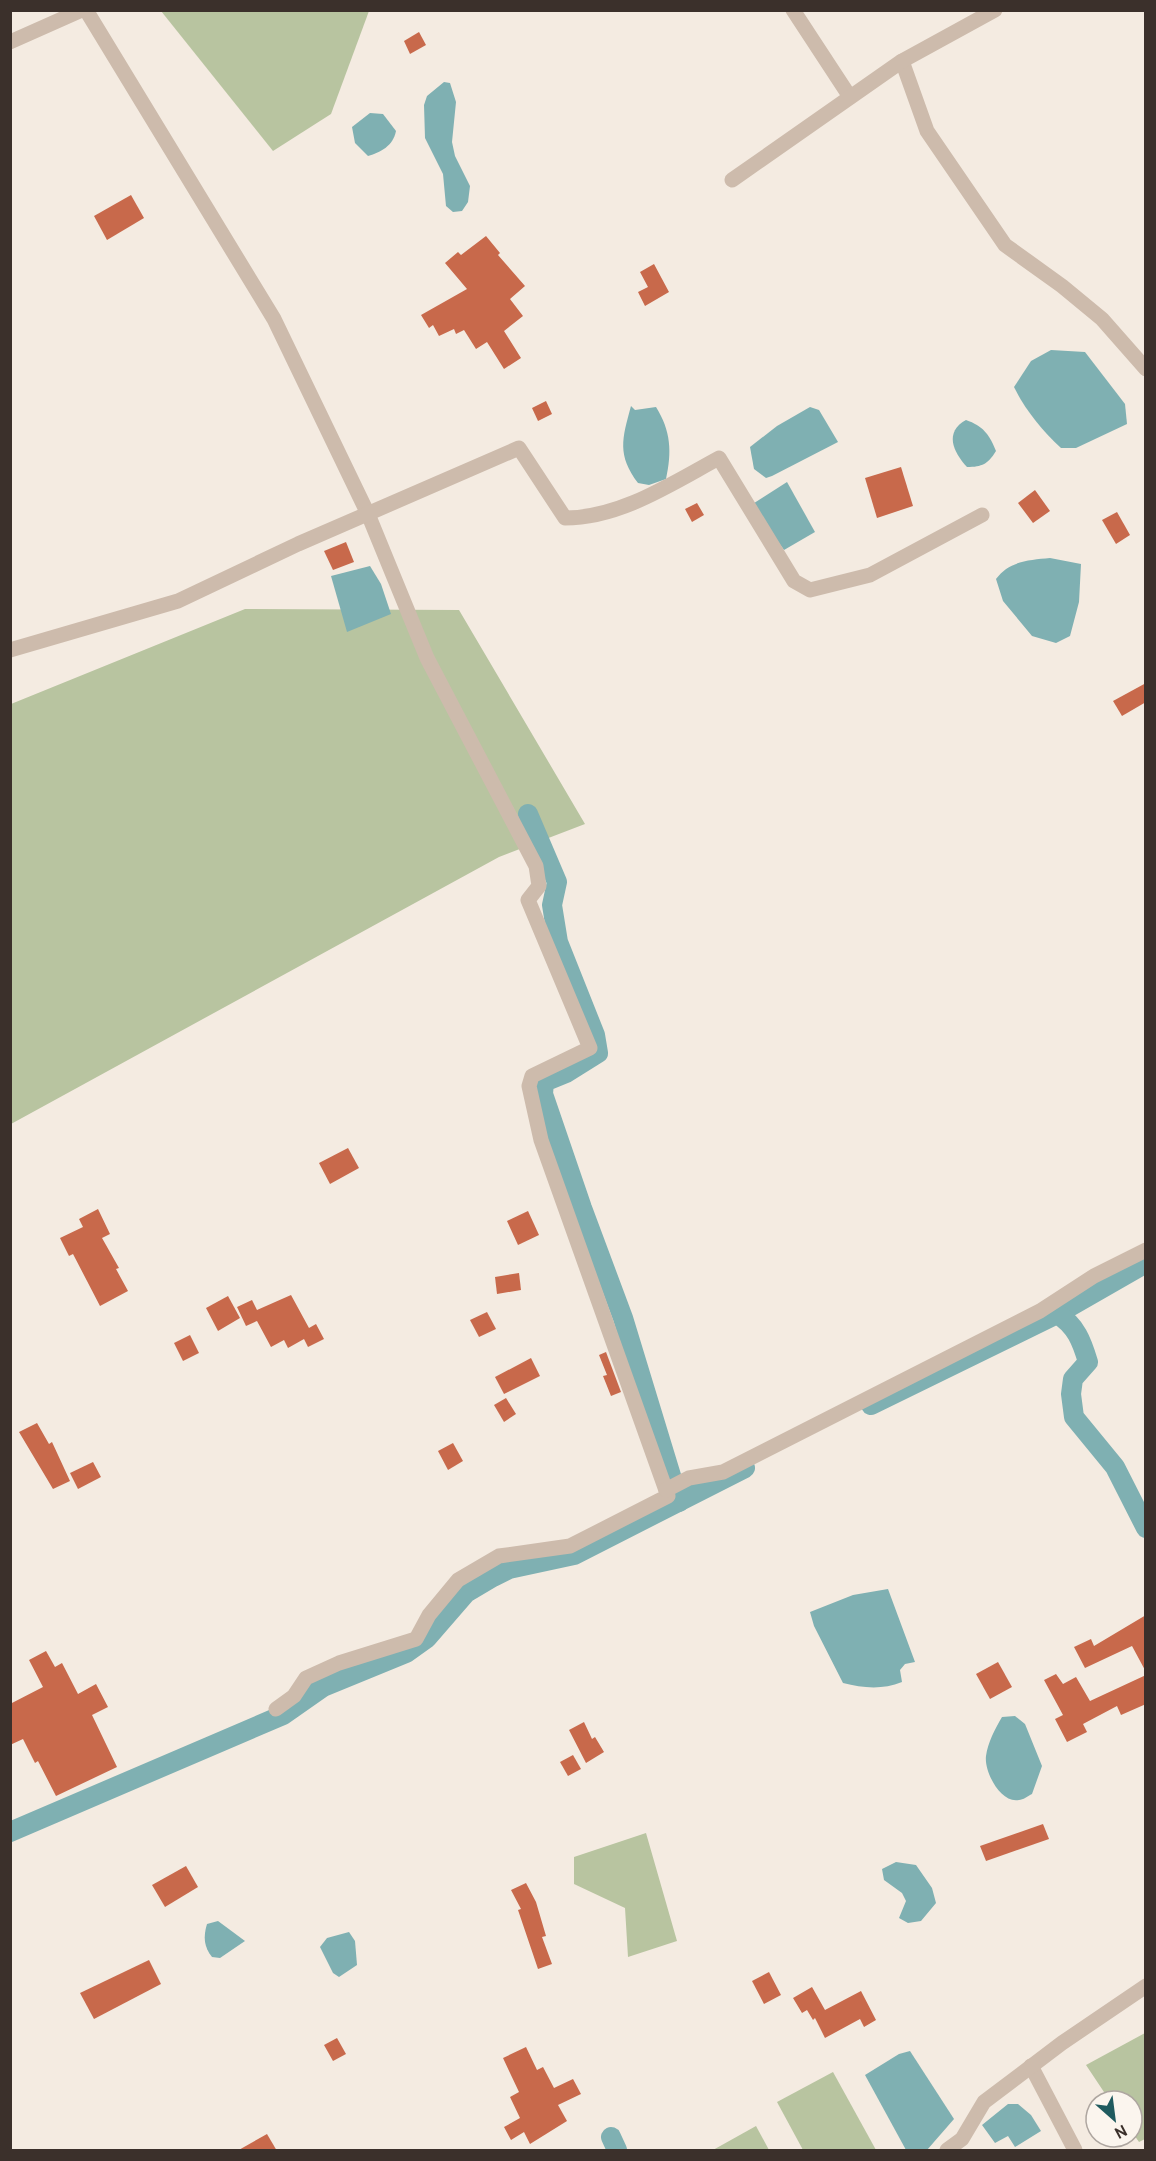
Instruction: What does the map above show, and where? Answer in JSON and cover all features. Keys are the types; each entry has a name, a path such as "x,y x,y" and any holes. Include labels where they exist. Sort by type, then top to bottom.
{"street":[{"path":"10,42 84,10 274,319 368,514 427,658 515,822 536,866 539,886 528,900 590,1048 532,1076 529,1086 541,1140 667,1489 668,1496 570,1546 499,1556 458,1580 429,1615 416,1639 339,1663 306,1678 294,1696 276,1708"},
{"path":"793,10 850,97"},
{"path":"732,180 902,61 995,10"},
{"path":"902,61 927,131 1005,245 1062,286 1102,319 1146,369"},
{"path":"10,650 178,601 519,448 565,518 591,518 652,494 719,458 794,581 810,590 870,575 982,515"},
{"path":"667,1489 689,1478 723,1472 1041,1311 1094,1276 1146,1250"},
{"path":"947,2151 962,2139 984,2102 1031,2066 1146,1986"},
{"path":"1031,2066 1075,2151"}],"green space":[{"path":"161,11 369,11 331,114 273,151"},
{"path":"245,609 459,610 585,824 499,857 11,1124 11,704"},
{"path":"646,1833 677,1941 628,1957 625,1908 574,1884 574,1857"},
{"path":"1145,2033 1145,2139 1144,2089 1102,2089 1086,2065"},
{"path":"833,2072 876,2150 803,2150 777,2102"},
{"path":"756,2126 769,2150 713,2150"}],"water":[{"path":"444,82 450,83 456,102 452,142 455,156 470,186 468,202 462,211 453,212 446,206 443,174 425,138 424,105 427,96"},
{"path":"370,113 383,114 396,131 386,148 368,156 355,143 352,127"},
{"path":"1051,350 1085,352 1125,404 1127,424 1076,448 1061,448 1035,420 1014,387 1031,361"},
{"path":"631,406 635,410 656,407 667,433 669,460 666,479 649,485 638,483 624,455 625,428"},
{"path":"810,407 819,410 838,442 766,478 754,469 750,447 777,426"},
{"path":"966,420 985,431 996,451 987,462 981,465 967,467 955,449 953,436 955,430"},
{"path":"787,482 815,532 784,550 751,505"},
{"path":"1050,558 1081,564 1079,602 1070,636 1056,643 1032,636 1003,601 996,579 1013,565"},
{"path":"370,566 381,584 391,614 347,632 331,576"},
{"path":"888,1589 915,1662 905,1664 900,1670 902,1682 895,1685 873,1687 843,1683 814,1626 810,1612 853,1595"},
{"path":"1015,1716 1025,1724 1042,1766 1032,1794 1019,1800 1012,1800 1000,1792 991,1778 986,1763 990,1741 1002,1717"},
{"path":"896,1862 916,1865 932,1888 936,1903 921,1921 908,1923 899,1918 906,1901 902,1893 884,1880 882,1869"},
{"path":"218,1921 245,1941 220,1958 212,1957 207,1949 205,1938 207,1924"},
{"path":"349,1932 355,1941 357,1965 339,1977 333,1973 320,1947 327,1938"},
{"path":"910,2051 954,2119 927,2150 906,2150 865,2075 899,2054"},
{"path":"1008,2104 1018,2104 1031,2115 1041,2131 1015,2147 1008,2136 995,2143 982,2125"}],"building":[{"path":"419,32 426,45 410,54 404,41"},
{"path":"131,195 144,218 107,240 94,216"},
{"path":"486,236 500,253 498,255 525,286 510,299 523,316 504,331 521,358 504,369 487,342 476,349 464,330 456,334 454,329 439,336 433,325 429,328 421,315 467,289 445,263 458,252 461,255"},
{"path":"654,264 669,292 645,306 638,292 648,287 640,272"},
{"path":"546,401 552,414 538,421 532,408"},
{"path":"901,467 913,506 877,518 865,478"},
{"path":"1035,490 1050,511 1033,523 1018,503"},
{"path":"697,503 704,515 692,522 685,509"},
{"path":"1117,512 1130,535 1116,544 1102,520"},
{"path":"346,542 354,562 333,570 324,551"},
{"path":"1146,683 1146,702 1122,716 1113,701"},
{"path":"348,1148 359,1168 330,1184 319,1163"},
{"path":"98,1209 110,1234 102,1238 119,1268 116,1269 128,1291 100,1306 73,1254 69,1256 60,1238 83,1227 79,1219"},
{"path":"528,1211 539,1235 518,1245 507,1221"},
{"path":"519,1273 521,1290 497,1294 495,1277"},
{"path":"291,1295 309,1328 316,1324 324,1339 308,1347 304,1339 288,1348 284,1340 271,1347 257,1321 246,1326 237,1307 252,1300 257,1310"},
{"path":"228,1296 240,1318 218,1331 206,1308"},
{"path":"487,1312 496,1329 479,1337 470,1320"},
{"path":"190,1335 199,1353 183,1361 174,1343"},
{"path":"606,1352 621,1392 611,1396 603,1376 607,1375 599,1355"},
{"path":"531,1358 540,1376 504,1394 495,1377"},
{"path":"506,1398 516,1414 504,1422 494,1405"},
{"path":"37,1423 49,1444 52,1442 70,1481 53,1489 19,1432"},
{"path":"453,1443 463,1461 448,1470 438,1451"},
{"path":"93,1462 101,1477 78,1489 70,1473"},
{"path":"1146,1615 1146,1672 1132,1646 1085,1668 1074,1647 1091,1639 1094,1646"},
{"path":"46,1651 55,1667 62,1663 78,1694 96,1684 108,1707 92,1715 117,1767 56,1796 38,1761 35,1763 23,1739 10,1745 10,1704 43,1687 29,1660"},
{"path":"998,1662 1012,1687 990,1699 976,1674"},
{"path":"1056,1674 1063,1684 1076,1677 1090,1701 1146,1675 1146,1704 1121,1715 1117,1706 1083,1724 1087,1732 1067,1742 1055,1719 1063,1715 1044,1680"},
{"path":"584,1722 592,1739 595,1737 604,1752 586,1763 569,1730"},
{"path":"573,1755 581,1769 568,1776 560,1762"},
{"path":"1043,1824 1049,1839 986,1861 980,1846"},
{"path":"186,1866 198,1887 165,1907 152,1885"},
{"path":"526,1883 536,1902 546,1936 542,1937 552,1964 538,1969 518,1910 521,1909 511,1890"},
{"path":"149,1960 161,1984 94,2019 80,1993"},
{"path":"769,1972 781,1995 764,2004 752,1981"},
{"path":"812,1987 825,2010 861,1991 876,2020 864,2027 860,2019 825,2038 815,2018 813,2020 807,2010 802,2013 793,1998"},
{"path":"337,2038 346,2054 333,2061 324,2045"},
{"path":"526,2047 537,2070 543,2067 554,2088 573,2079 581,2094 558,2105 567,2121 530,2144 524,2132 511,2140 504,2127 520,2118 510,2097 519,2092 503,2058"},
{"path":"267,2134 277,2151 237,2151"}],"waterway":[{"path":"528,814 557,882 552,905 558,942 595,1035 598,1053 566,1073 544,1082 543,1094 623,1318 679,1502"},
{"path":"1057,1314 1146,1263"},
{"path":"871,1405 1057,1314 1069,1323 1077,1335 1088,1362 1073,1379 1071,1394 1074,1417 1115,1467 1146,1528"},
{"path":"10,1832 283,1715 323,1687 406,1653 427,1638 466,1593 493,1577 509,1569 574,1555 745,1468"},
{"path":"611,2137 617,2150"}]}
